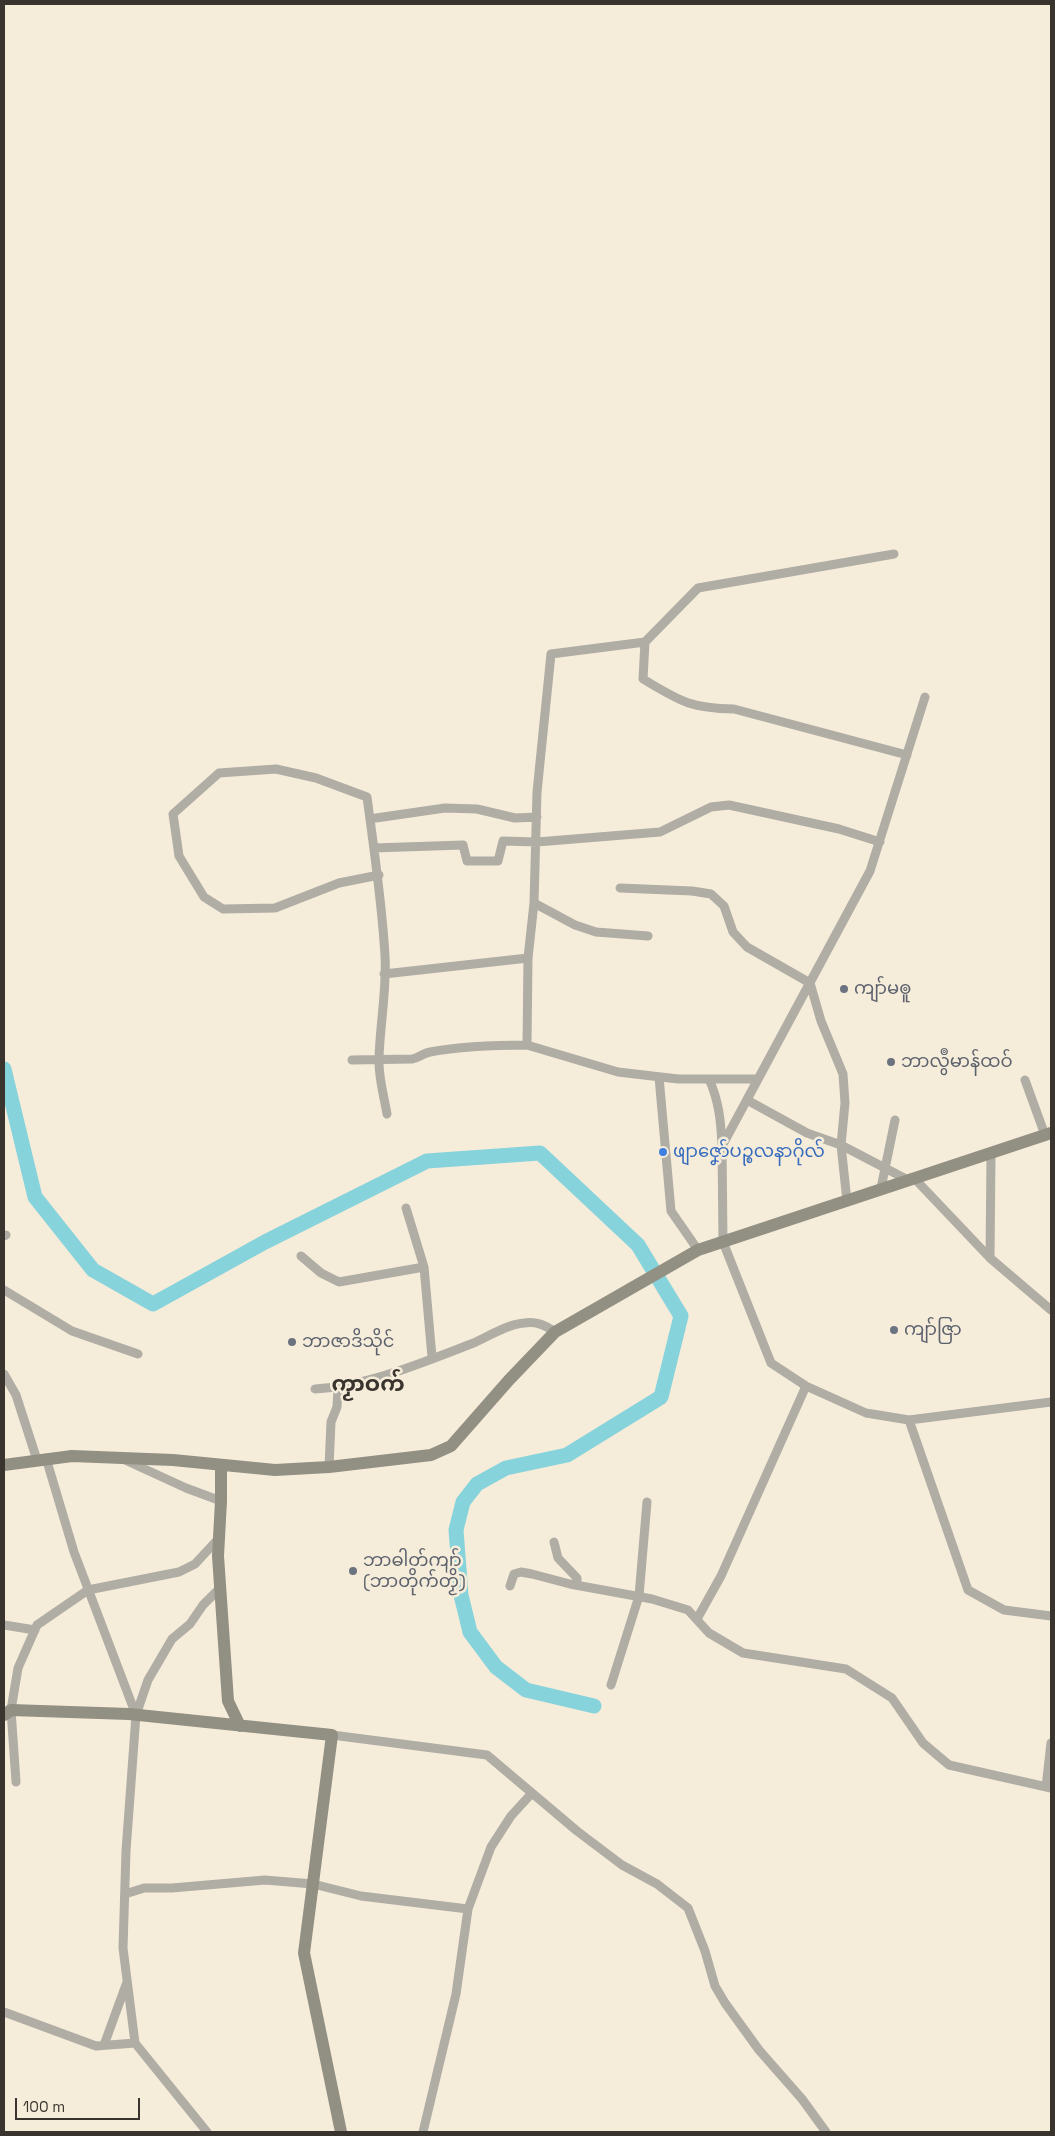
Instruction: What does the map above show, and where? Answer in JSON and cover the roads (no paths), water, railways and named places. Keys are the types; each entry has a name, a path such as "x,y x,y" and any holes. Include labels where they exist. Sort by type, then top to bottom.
{"street":[{"path":"527,1045 528,958 534,903 537,792 551,654 645,642 698,588 894,554"},
{"path":"645,642 643,679 683,703 705,709 734,709 907,755"},
{"path":"722,1146 870,871 925,697"},
{"path":"379,875 339,883 274,908 223,909 204,897 179,856 173,814 219,773 276,769 316,778 366,798 379,875 384,920 384,974 379,1060 387,1114"},
{"path":"374,848 463,845 467,861 498,861 503,841 537,842 660,832 711,807 728,805 839,830 880,842"},
{"path":"376,818 445,808 477,808 515,818 537,817"},
{"path":"620,888 692,891 711,894 724,906 733,932 746,948 810,983 821,1021 843,1074 845,1103 841,1145 847,1201"},
{"path":"534,903 575,925 596,932 648,936"},
{"path":"384,974 528,958"},
{"path":"352,1060 412,1060 418,1059 426,1053 475,1046 527,1045 618,1072 659,1077 758,1079"},
{"path":"659,1077 671,1211 673,1218 698,1250"},
{"path":"709,1079 718,1102 722,1146 723,1242 771,1364 806,1386 866,1413 909,1420 1051,1402"},
{"path":"4,1465 72,1456 173,1460 275,1470 329,1467 431,1455 451,1446 509,1380 555,1332 698,1250 881,1188 991,1155 1048,1134 1025,1080"},
{"path":"747,1100 807,1133 841,1145 911,1179 990,1258 1051,1310"},
{"path":"881,1188 895,1120"},
{"path":"990,1258 991,1155"},
{"path":"406,1208 424,1267 432,1357"},
{"path":"302,1256 322,1273 339,1282 424,1267"},
{"path":"4,1290 72,1331 138,1354"},
{"path":"315,1389 338,1388 390,1373 482,1339 513,1325 534,1322 545,1325 555,1332"},
{"path":"4,1374 16,1395 41,1459 88,1590 136,1715"},
{"path":"697,1619 721,1576 806,1386"},
{"path":"329,1467 331,1422 337,1407 338,1388"},
{"path":"909,1420 968,1590 1004,1610 1051,1616"},
{"path":"120,1458 186,1488 221,1501"},
{"path":"220,1466 221,1501 218,1556 228,1701 240,1726"},
{"path":"611,1685 640,1596 647,1502"},
{"path":"16,1782 6,1711 18,1668 37,1625 88,1590 179,1572 195,1564 220,1537"},
{"path":"554,1542 558,1558 577,1578 577,1585"},
{"path":"510,1586 514,1574 521,1572 577,1585 640,1596 688,1610 709,1633 743,1653 846,1669 892,1698 923,1743 949,1765 1049,1788 1051,1743"},
{"path":"207,2132 134,2043 123,1948 136,1715 148,1680 172,1640 190,1624 203,1605 220,1588"},
{"path":"4,1625 35,1630"},
{"path":"6,1711 136,1715 332,1735 487,1755 576,1831 622,1865 657,1884 688,1908 715,1986 724,2004 759,2050 802,2098 826,2132"},
{"path":"332,1735 304,1953 341,2132"},
{"path":"424,2132 456,1994 468,1909 491,1847 511,1816 532,1793"},
{"path":"125,1894 144,1888 172,1888 264,1880 313,1884 361,1896 468,1909"},
{"path":"104,2045 127,1982"},
{"path":"4,2012 96,2046 134,2043"}],"waterway":[{"path":"4,1069 35,1197 93,1270 153,1304 265,1242 427,1161 540,1153 638,1245 681,1316 661,1397 567,1455 506,1468 477,1484 463,1502 456,1530 461,1595 470,1632 496,1667 526,1690 594,1706"}],"place":[{"name":"ကျာ်မၜူ","path":"844,989"},
{"name":"ဘာလွဳမာန်ထဝ်","path":"891,1062"},
{"name":"ဖျာဇၞော်ပဉ္စလနာဂိုလ်","path":"663,1152"},
{"name":"ကျာ်ဇြာ","path":"894,1330"},
{"name":"ဘာဇာဒိသိုင်","path":"292,1342"},
{"name":"ဘာဓါတ်ကျာ် (ဘာတိုက်တၟိ)","path":"353,1571"}],"district":[{"name":"ကၟာဝက်","path":"368,1385"}]}
